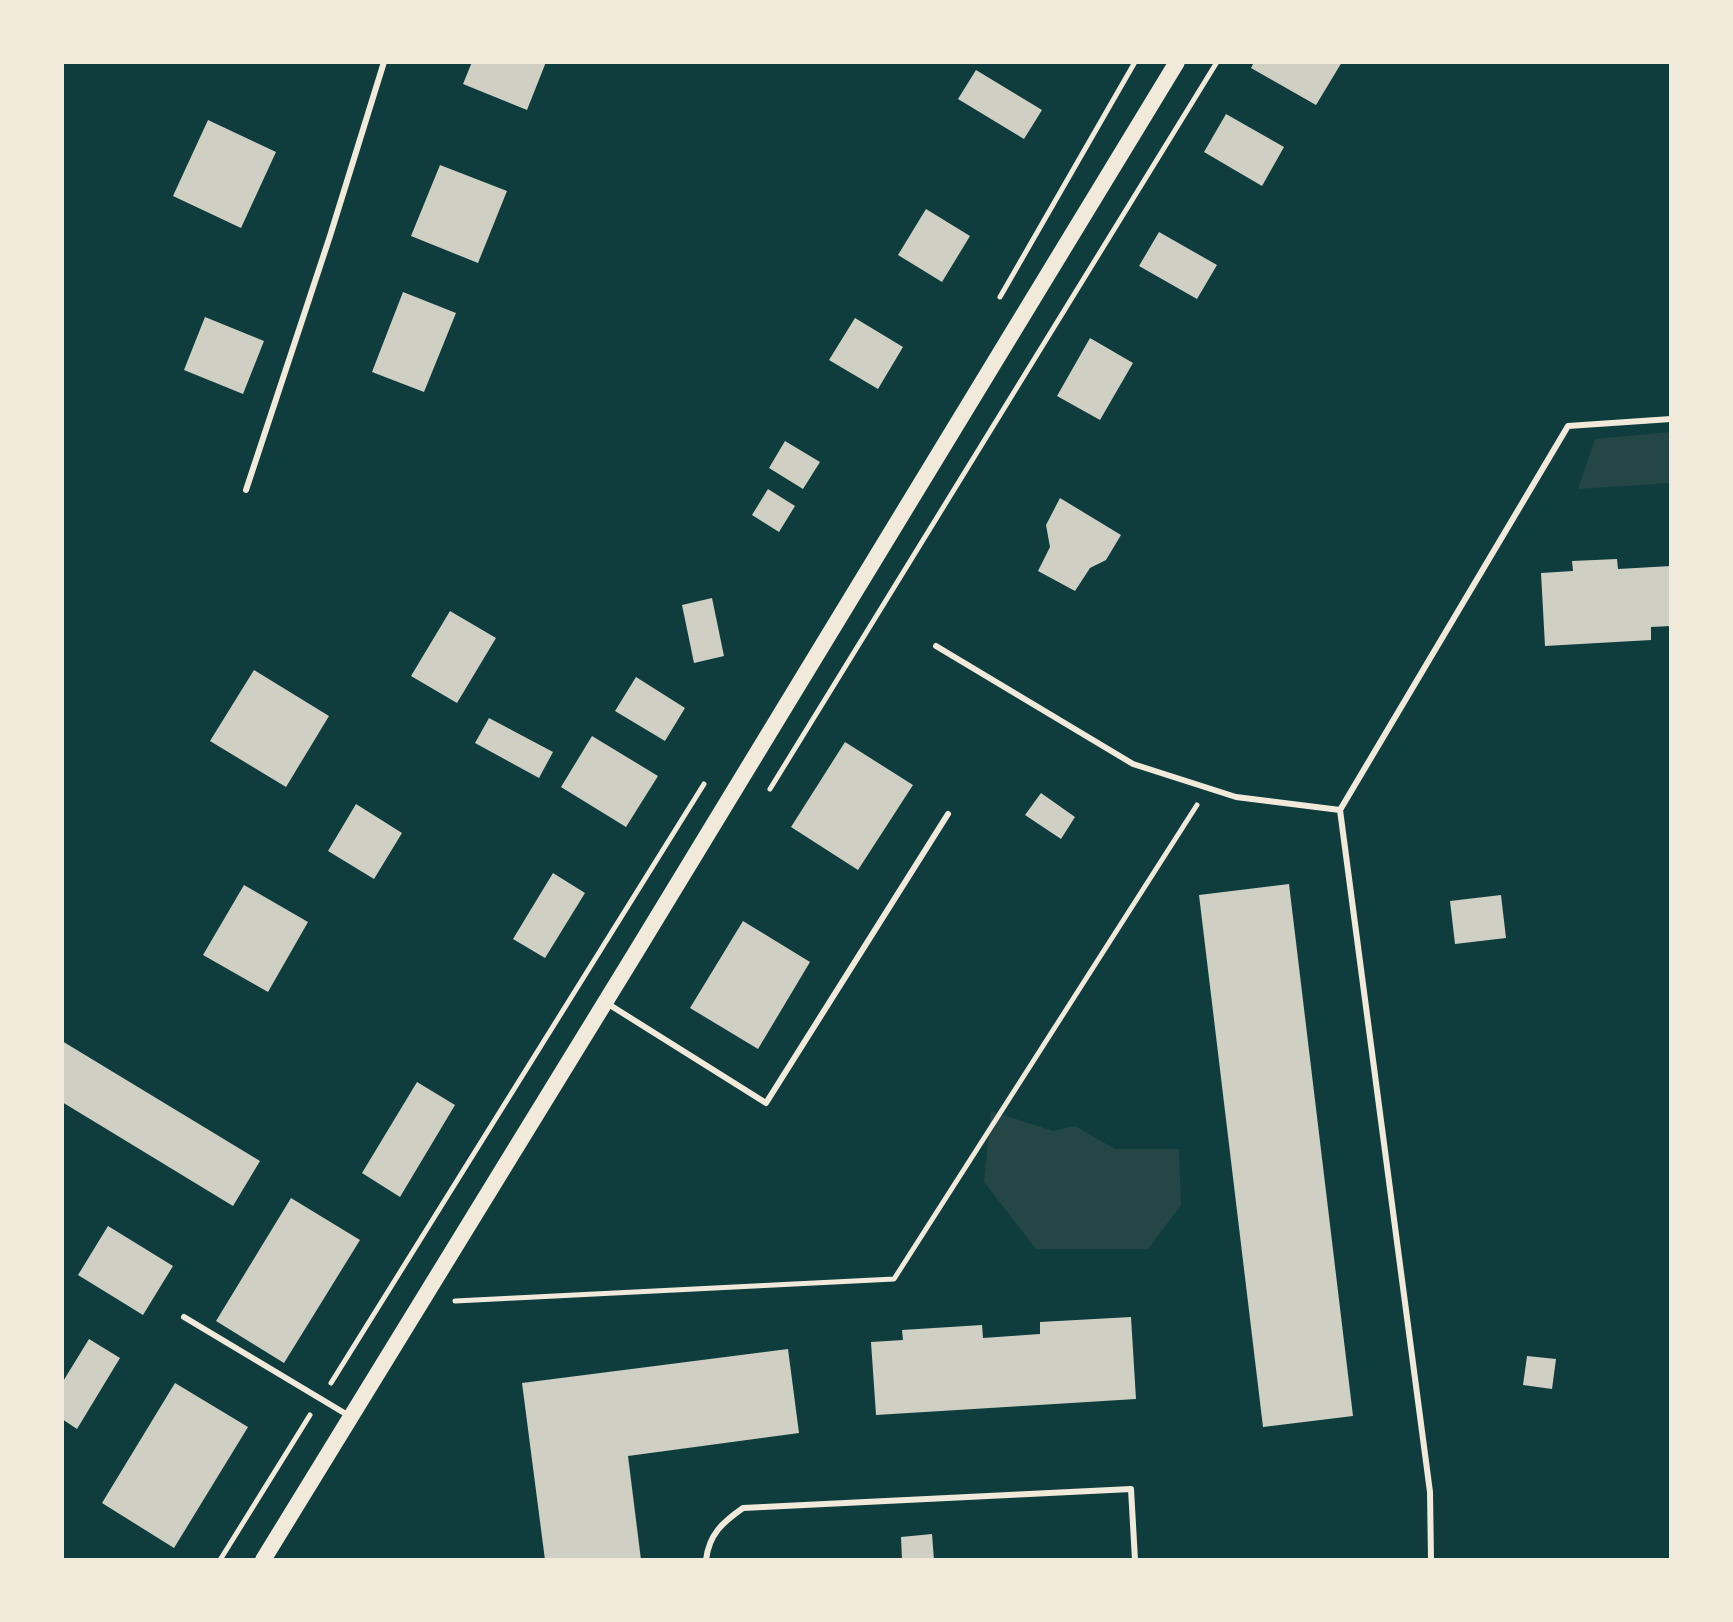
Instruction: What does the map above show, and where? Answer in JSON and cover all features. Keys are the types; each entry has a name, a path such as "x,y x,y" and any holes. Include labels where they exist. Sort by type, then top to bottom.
{"main road":[{"path":"263,1560 1177,62"}],"lane":[{"path":"246,490 384,62"},
{"path":"1431,1560 1430,1492 1340,810 1568,426 1671,419"},
{"path":"936,646 1133,764 1236,797 1340,810"},
{"path":"605,1002 766,1103 948,814"},
{"path":"184,1317 351,1417"},
{"path":"706,1560 708,1545 725,1521 743,1508 1131,1489 1135,1560"}],"path":[{"path":"1000,297 1135,62"},
{"path":"220,1560 710,773"},
{"path":"455,1301 894,1279 1208,788"}],"shaded area":[{"path":"1671,432 1671,483 1578,489 1595,439"},
{"path":"991,1111 1053,1131 1075,1126 1115,1149 1179,1149 1181,1205 1148,1249 1036,1249 984,1182"}],"building":[{"path":"472,62 546,62 527,110 463,84"},
{"path":"1254,62 1342,62 1316,105 1251,68"},
{"path":"976,70 1042,110 1024,139 958,99"},
{"path":"1226,114 1284,147 1262,186 1204,152"},
{"path":"208,120 276,152 241,228 173,196"},
{"path":"440,165 507,191 478,263 411,236"},
{"path":"926,209 970,236 942,282 898,255"},
{"path":"1159,232 1217,265 1197,299 1139,266"},
{"path":"403,292 456,313 424,392 372,372"},
{"path":"205,317 264,341 243,394 184,370"},
{"path":"855,318 903,347 878,389 829,360"},
{"path":"1090,338 1133,363 1100,420 1057,396"},
{"path":"785,441 820,462 803,489 769,468"},
{"path":"768,489 795,506 779,532 752,515"},
{"path":"1060,498 1121,535 1106,560 1090,568 1075,591 1038,571 1050,547 1046,525"},
{"path":"1617,559 1618,569 1671,566 1671,626 1651,627 1651,640 1545,646 1541,573 1573,571 1572,561"},
{"path":"712,598 724,656 694,663 682,605"},
{"path":"450,611 496,638 457,703 411,676"},
{"path":"254,670 329,716 286,787 210,741"},
{"path":"636,677 685,708 665,741 615,711"},
{"path":"489,718 553,752 539,778 475,743"},
{"path":"592,736 658,776 626,827 561,787"},
{"path":"845,742 913,785 858,870 791,827"},
{"path":"1041,793 1075,817 1061,839 1025,815"},
{"path":"356,804 402,833 374,879 328,851"},
{"path":"553,873 585,893 545,958 513,939"},
{"path":"1289,884 1353,1416 1263,1427 1199,895"},
{"path":"244,885 308,922 268,992 203,955"},
{"path":"1501,895 1506,938 1455,944 1450,901"},
{"path":"743,921 810,962 758,1049 690,1008"},
{"path":"62,1041 260,1161 233,1206 62,1102"},
{"path":"417,1082 455,1105 400,1197 362,1173"},
{"path":"291,1198 360,1240 284,1363 216,1321"},
{"path":"108,1226 173,1266 143,1315 78,1275"},
{"path":"1131,1317 1136,1399 876,1415 871,1342 903,1340 902,1330 982,1325 983,1338 1040,1334 1040,1322"},
{"path":"89,1339 120,1358 77,1429 62,1419 62,1383"},
{"path":"788,1349 799,1433 628,1456 641,1560 545,1560 522,1383"},
{"path":"1527,1356 1556,1359 1552,1389 1523,1385"},
{"path":"175,1383 248,1427 174,1548 102,1503"},
{"path":"932,1534 934,1560 902,1560 901,1537"}]}
